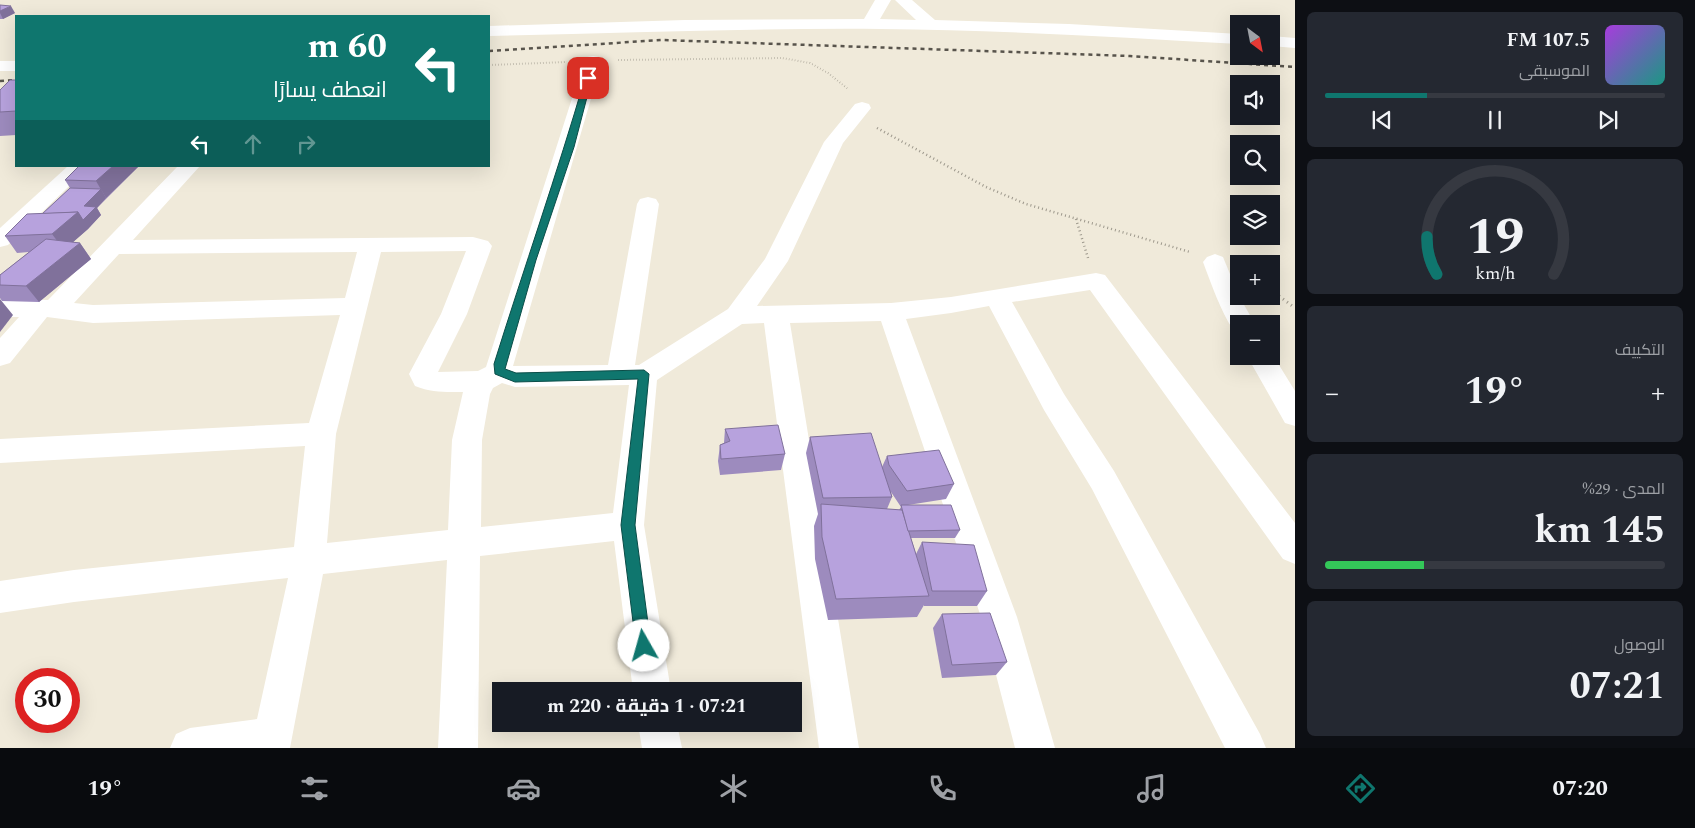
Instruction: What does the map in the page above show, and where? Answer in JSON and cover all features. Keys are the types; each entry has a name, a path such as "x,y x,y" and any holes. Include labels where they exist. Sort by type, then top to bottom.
{"street":[{"path":"869,24 883,0"},
{"path":"903,0 930,25"},
{"path":"490,31 651,25 869,24 1013,27 1230,39"},
{"path":"1280,42 1295,43"},
{"path":"458,748 466,440 476,394 500,364 531,260 570,147 593,61"},
{"path":"0,66 15,66"},
{"path":"113,247 473,244 480,246 454,314 423,374 425,379 433,382 491,376 632,375 737,315 776,261 834,142 862,108"},
{"path":"0,240 79,167"},
{"path":"0,356 113,247 189,167"},
{"path":"648,204 628,333 632,375 628,525 650,682"},
{"path":"190,748 271,742 309,560 320,434 371,245"},
{"path":"1215,262 1228,297 1237,315"},
{"path":"737,315 891,312 951,305 996,296 1096,281 1295,549"},
{"path":"996,296 1054,402 1103,480 1246,748"},
{"path":"0,308 47,309 93,314 355,306"},
{"path":"891,312 1000,616 1035,748"},
{"path":"776,314 839,748"},
{"path":"1265,365 1295,416"},
{"path":"0,451 320,434"},
{"path":"0,596 74,586 628,525"},
{"path":"659,732 662,748"}],"path":[{"path":"1076,218 1096,281"},
{"path":"1280,297 1295,308"}],"building":[{"path":"0,5 11,6 0,11"},
{"path":"10,80 15,80 15,111 0,112 0,90"},
{"path":"78,167 112,167 96,181 65,180"},
{"path":"70,188 101,189 84,206 96,207 83,220 78,212 42,214"},
{"path":"78,212 52,234 5,236 27,214"},
{"path":"46,239 80,243 26,286 0,285 0,275"},
{"path":"778,425 785,454 721,459 720,445 730,441 725,429"},
{"path":"871,433 892,497 823,498 810,437"},
{"path":"939,450 954,484 907,491 889,465 887,456"},
{"path":"821,504 902,510 929,596 836,599 822,537"},
{"path":"901,505 951,505 960,530 908,531"},
{"path":"922,542 974,545 987,591 932,591"},
{"path":"990,613 1007,662 952,665 942,614"}],"railway":[{"path":"490,51 662,40 1130,56 1295,67"},
{"path":"0,81 15,80"}],"route":[{"path":"588,78 570,147 531,260 500,364 500,371 503,374 515,377 644,374 628,525 644,646"}]}
